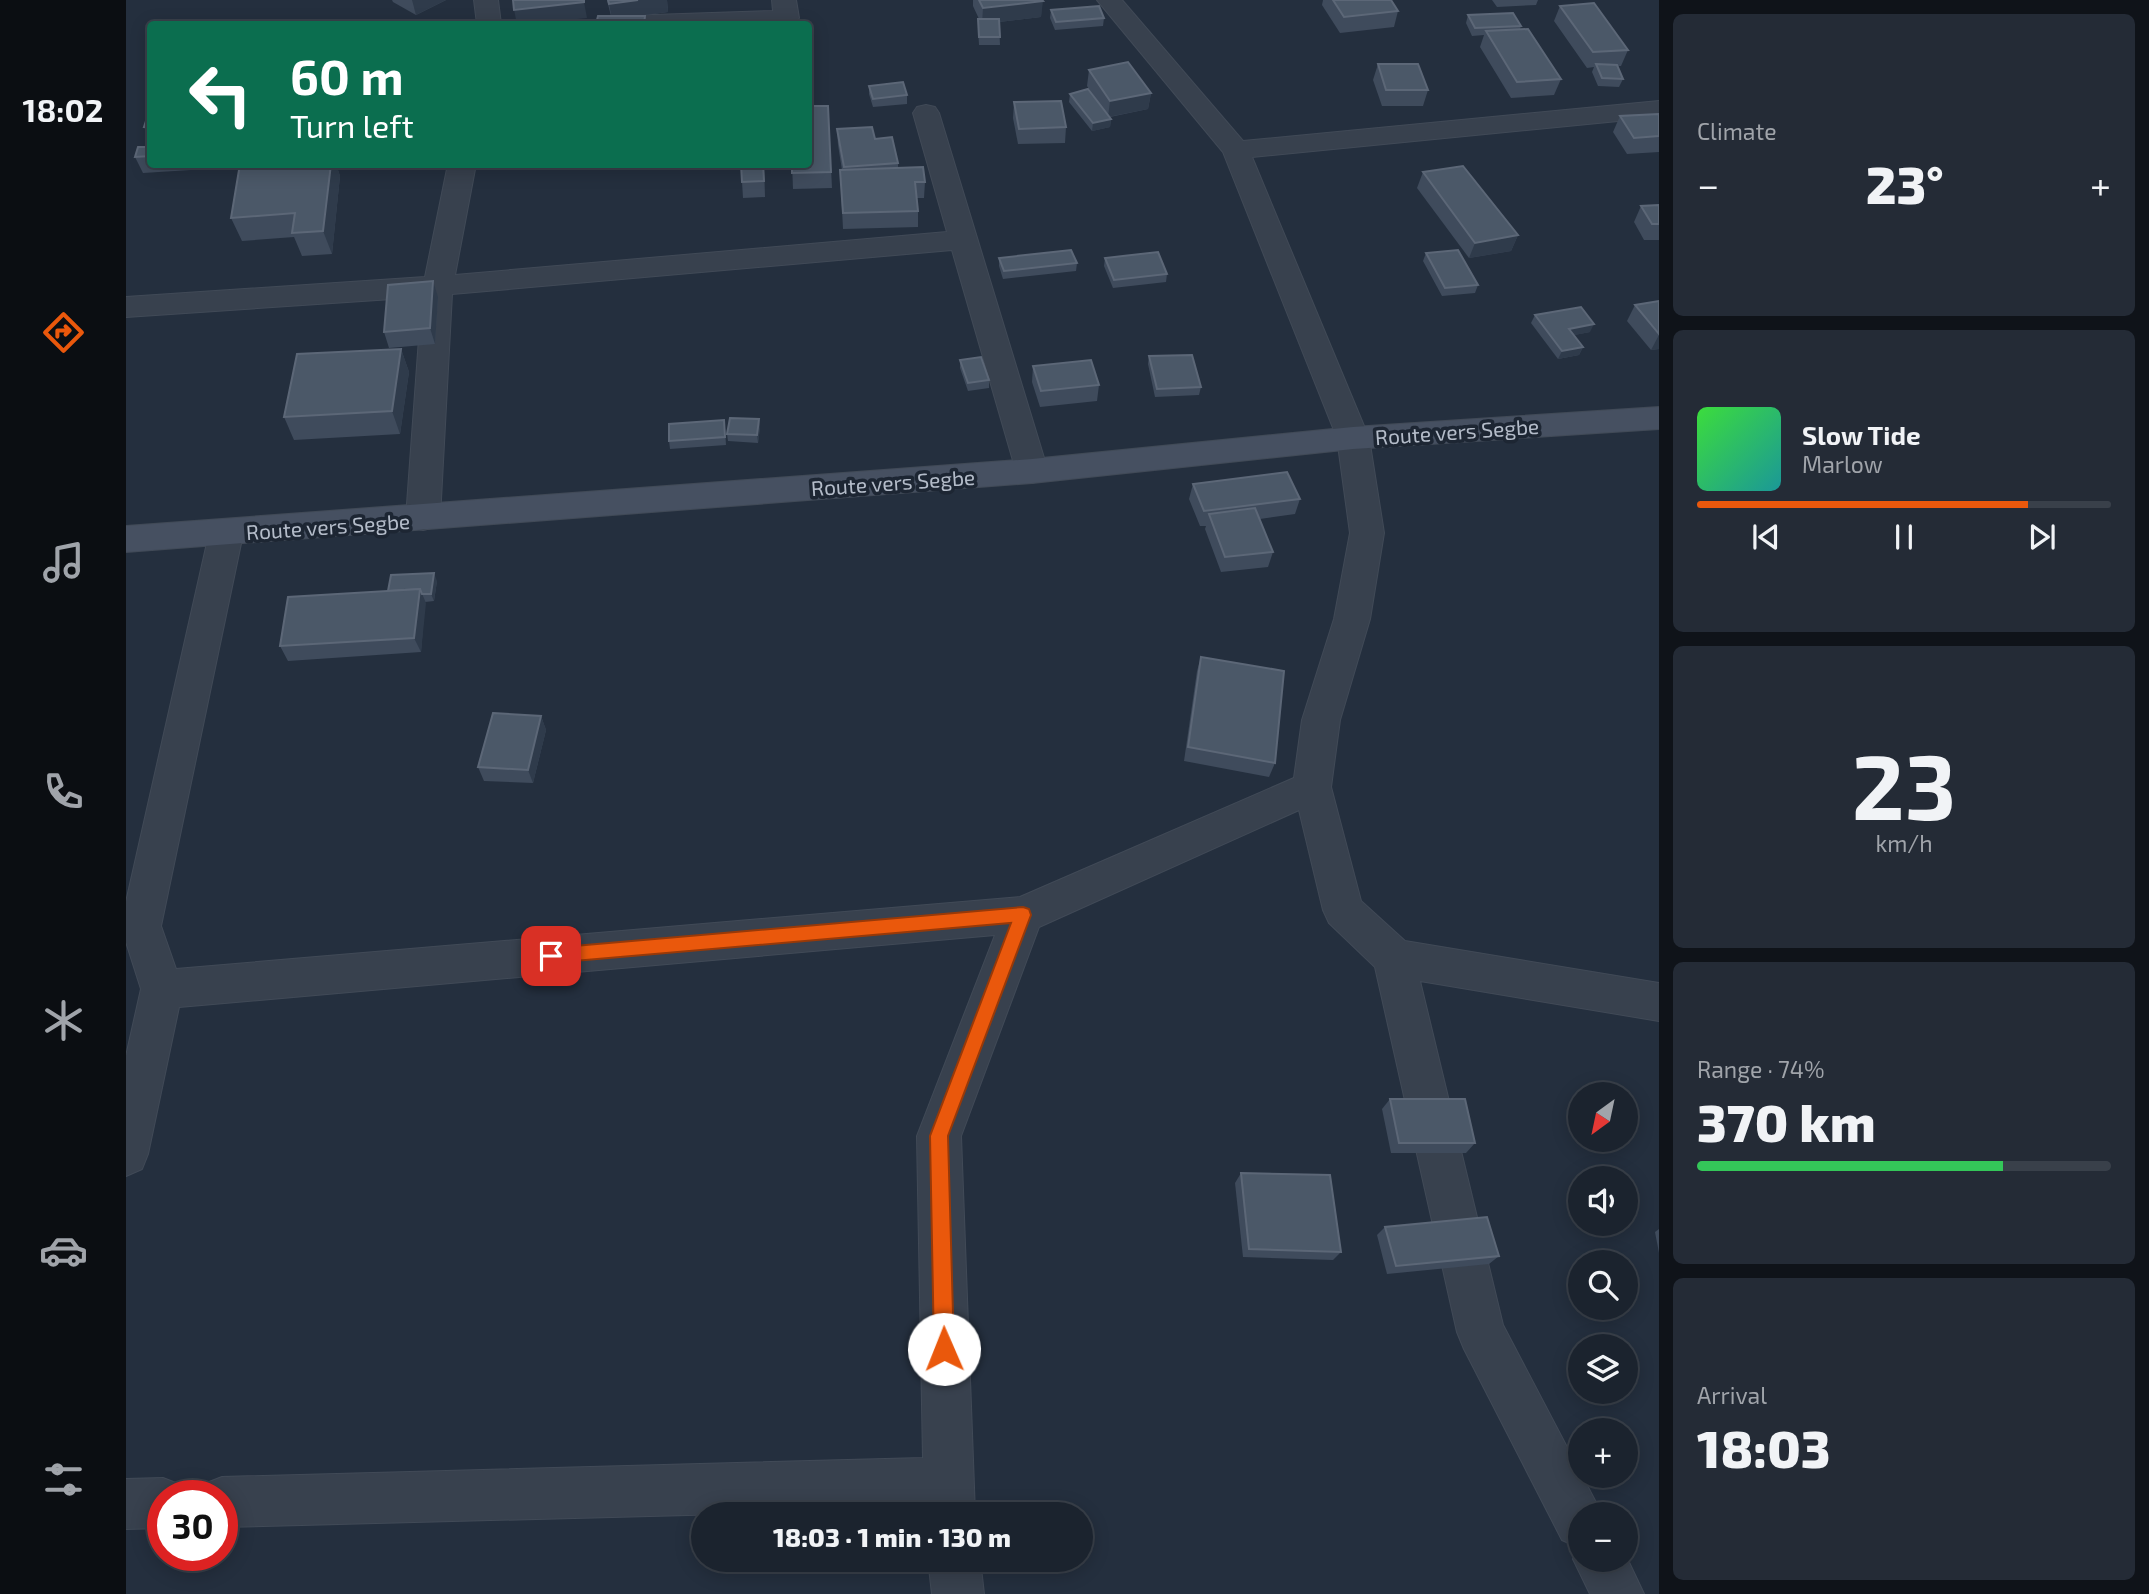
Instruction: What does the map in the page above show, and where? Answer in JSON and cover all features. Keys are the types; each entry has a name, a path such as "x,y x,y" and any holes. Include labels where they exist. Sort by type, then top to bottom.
{"main road":[{"name":"Route vers Segbe","path":"126,539 226,534 1032,471 1353,438 1659,418"}],"street":[{"path":"486,0 489,21"},
{"path":"704,21 786,18 784,0"},
{"path":"1109,0 1236,150 1353,438 1367,533 1352,619 1321,720 1312,787 1343,910 1394,958 1481,1332 1570,1502"},
{"path":"1236,150 1659,109"},
{"path":"926,113 1032,471"},
{"path":"423,518 438,286 461,168"},
{"path":"126,307 438,286 965,240"},
{"path":"126,1154 162,989 134,927 226,534"},
{"path":"162,989 1023,915 1312,787"},
{"path":"238,1502 949,1498 939,1136 1023,915"},
{"path":"1394,958 1659,1002"},
{"path":"126,1504 147,1503"},
{"path":"955,1572 958,1594"},
{"path":"1607,1572 1618,1594"}],"building":[{"path":"513,0 584,0 584,2 514,10"},
{"path":"608,0 638,0 609,4"},
{"path":"979,0 1042,0 1043,1 983,8"},
{"path":"1333,0 1391,0 1398,11 1344,17"},
{"path":"1594,3 1628,50 1593,52 1560,6"},
{"path":"1099,6 1104,18 1056,22 1051,10"},
{"path":"1513,13 1521,26 1475,28 1468,15"},
{"path":"598,16 645,16 644,21 597,21"},
{"path":"978,19 999,19 1000,37 979,37"},
{"path":"1528,29 1561,79 1517,82 1486,31"},
{"path":"1128,62 1151,93 1110,101 1089,70"},
{"path":"1378,64 1418,64 1428,90 1386,90"},
{"path":"1596,64 1617,65 1623,79 1602,78"},
{"path":"903,82 907,95 873,99 869,86"},
{"path":"1088,89 1111,119 1093,123 1070,94"},
{"path":"1061,101 1066,127 1019,129 1014,102"},
{"path":"812,106 828,106 831,172 792,173 792,168 812,168"},
{"path":"1659,114 1659,136 1634,138 1620,116"},
{"path":"872,127 875,139 892,137 898,163 844,167 837,129"},
{"path":"138,147 147,147 147,156 135,157"},
{"path":"1463,166 1518,235 1475,243 1423,172"},
{"path":"923,167 925,182 915,182 918,211 843,213 840,170"},
{"path":"239,168 331,168 323,231 292,233 295,213 231,218"},
{"path":"741,168 763,168 764,181 742,182"},
{"path":"1659,205 1659,224 1652,224 1641,206"},
{"path":"1071,250 1077,263 1004,271 999,258"},
{"path":"1458,250 1478,285 1445,288 1426,253"},
{"path":"1158,252 1167,274 1114,280 1105,258"},
{"path":"433,281 430,328 384,332 388,285"},
{"path":"1659,301 1659,334 1635,305"},
{"path":"1581,307 1594,324 1569,329 1583,347 1562,351 1535,315"},
{"path":"401,349 392,411 284,417 297,354"},
{"path":"1192,355 1201,387 1157,389 1149,356"},
{"path":"981,357 989,380 968,383 960,360"},
{"path":"1091,360 1099,385 1041,391 1033,366"},
{"path":"730,418 759,419 757,435 727,434"},
{"path":"724,420 725,437 669,441 669,424"},
{"path":"1287,472 1300,499 1204,511 1193,484"},
{"path":"1255,508 1273,552 1225,557 1209,514"},
{"path":"434,573 431,594 422,594 420,589 388,591 391,575"},
{"path":"420,589 414,638 280,646 288,597"},
{"path":"1201,657 1284,671 1275,763 1188,747"},
{"path":"493,713 541,716 528,770 478,767"},
{"path":"1390,1099 1465,1099 1475,1143 1399,1143"},
{"path":"1241,1173 1330,1175 1341,1252 1249,1249"},
{"path":"1487,1217 1499,1256 1396,1266 1385,1227"}],"route":[{"path":"551,956 1023,915 939,1136 944,1349"}]}
